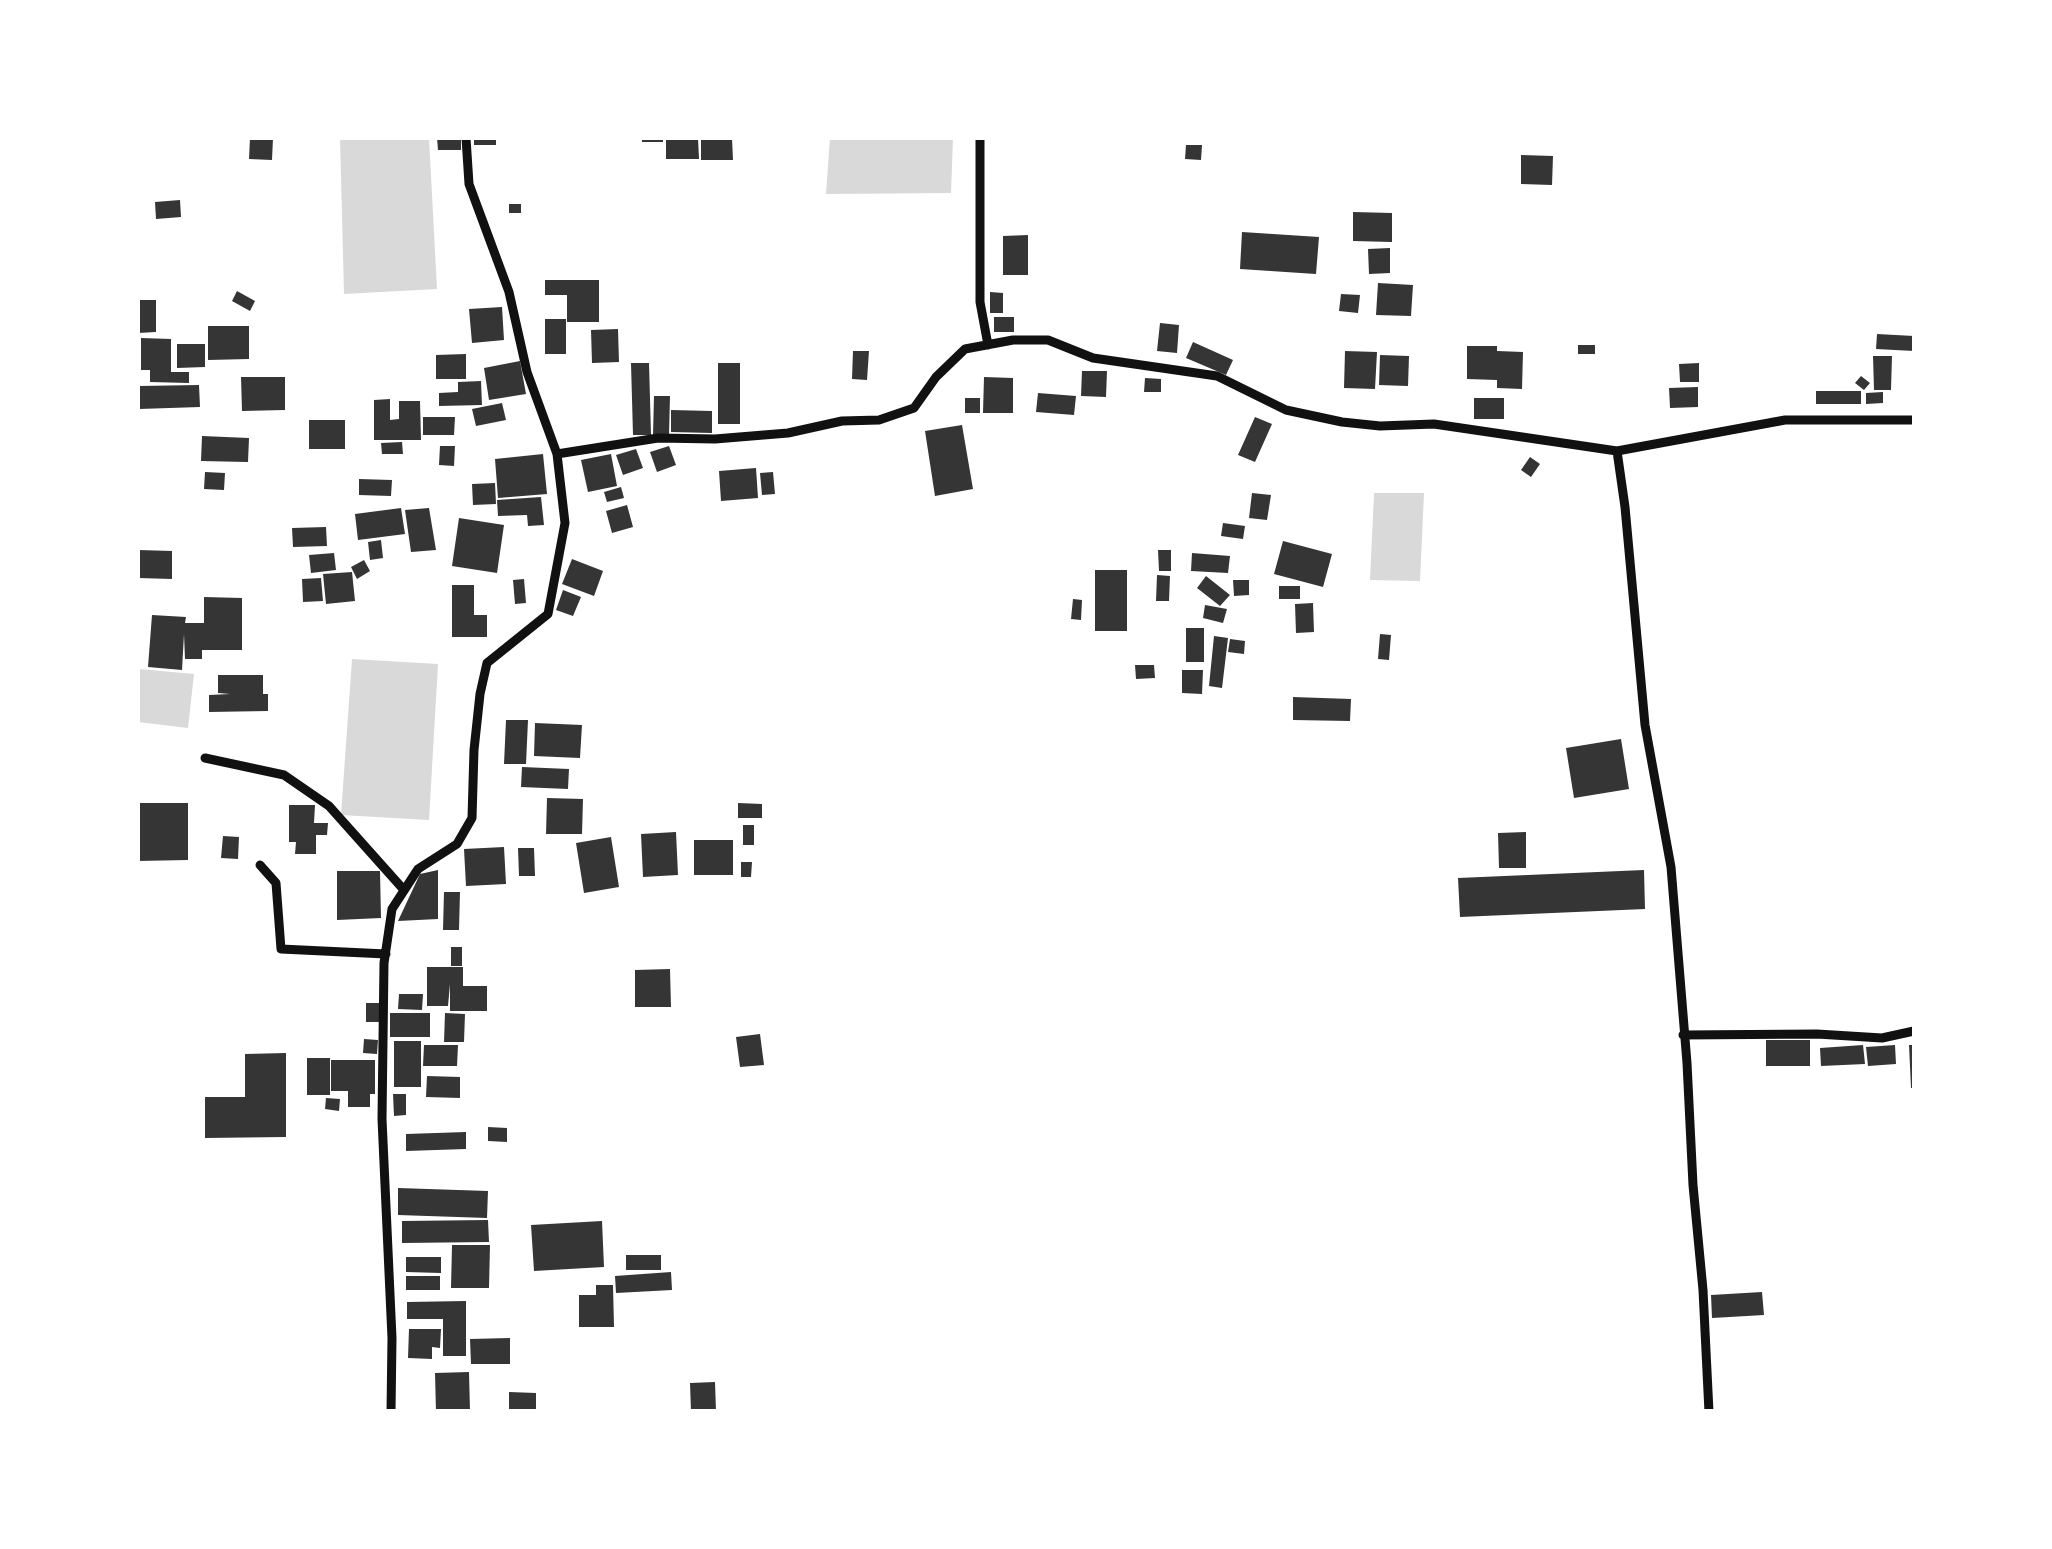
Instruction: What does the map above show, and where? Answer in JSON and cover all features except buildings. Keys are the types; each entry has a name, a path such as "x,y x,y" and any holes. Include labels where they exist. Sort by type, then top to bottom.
{"street":[{"path":"391,1412 392,1338 382,1118 386,954 392,909 418,869 456,844 472,818 474,750 487,663 548,614 565,524 557,454 527,372 509,292 468,184 466,138"},
{"path":"980,138 980,302 988,344"},
{"path":"557,454 658,438 715,439 788,433 842,421 879,420 914,408 965,349 1012,340 1048,340 1093,358 1218,376 1286,410 1342,422 1448,426 1616,452 1785,420 1914,420"},
{"path":"1616,452 1625,507 1645,725 1670,867 1709,1412"},
{"path":"206,758 284,774 329,806 404,890"},
{"path":"260,865 276,883 280,948 386,954"},
{"path":"1684,1035 1817,1034 1882,1038 1914,1031"}],"shaded area":[{"path":"340,138 429,138 437,289 344,294"},
{"path":"830,138 953,138 951,193 826,194"},
{"path":"1374,493 1424,493 1420,581 1370,580"},
{"path":"352,659 438,664 429,820 341,815"},
{"path":"139,669 194,674 188,728 138,722"}]}
